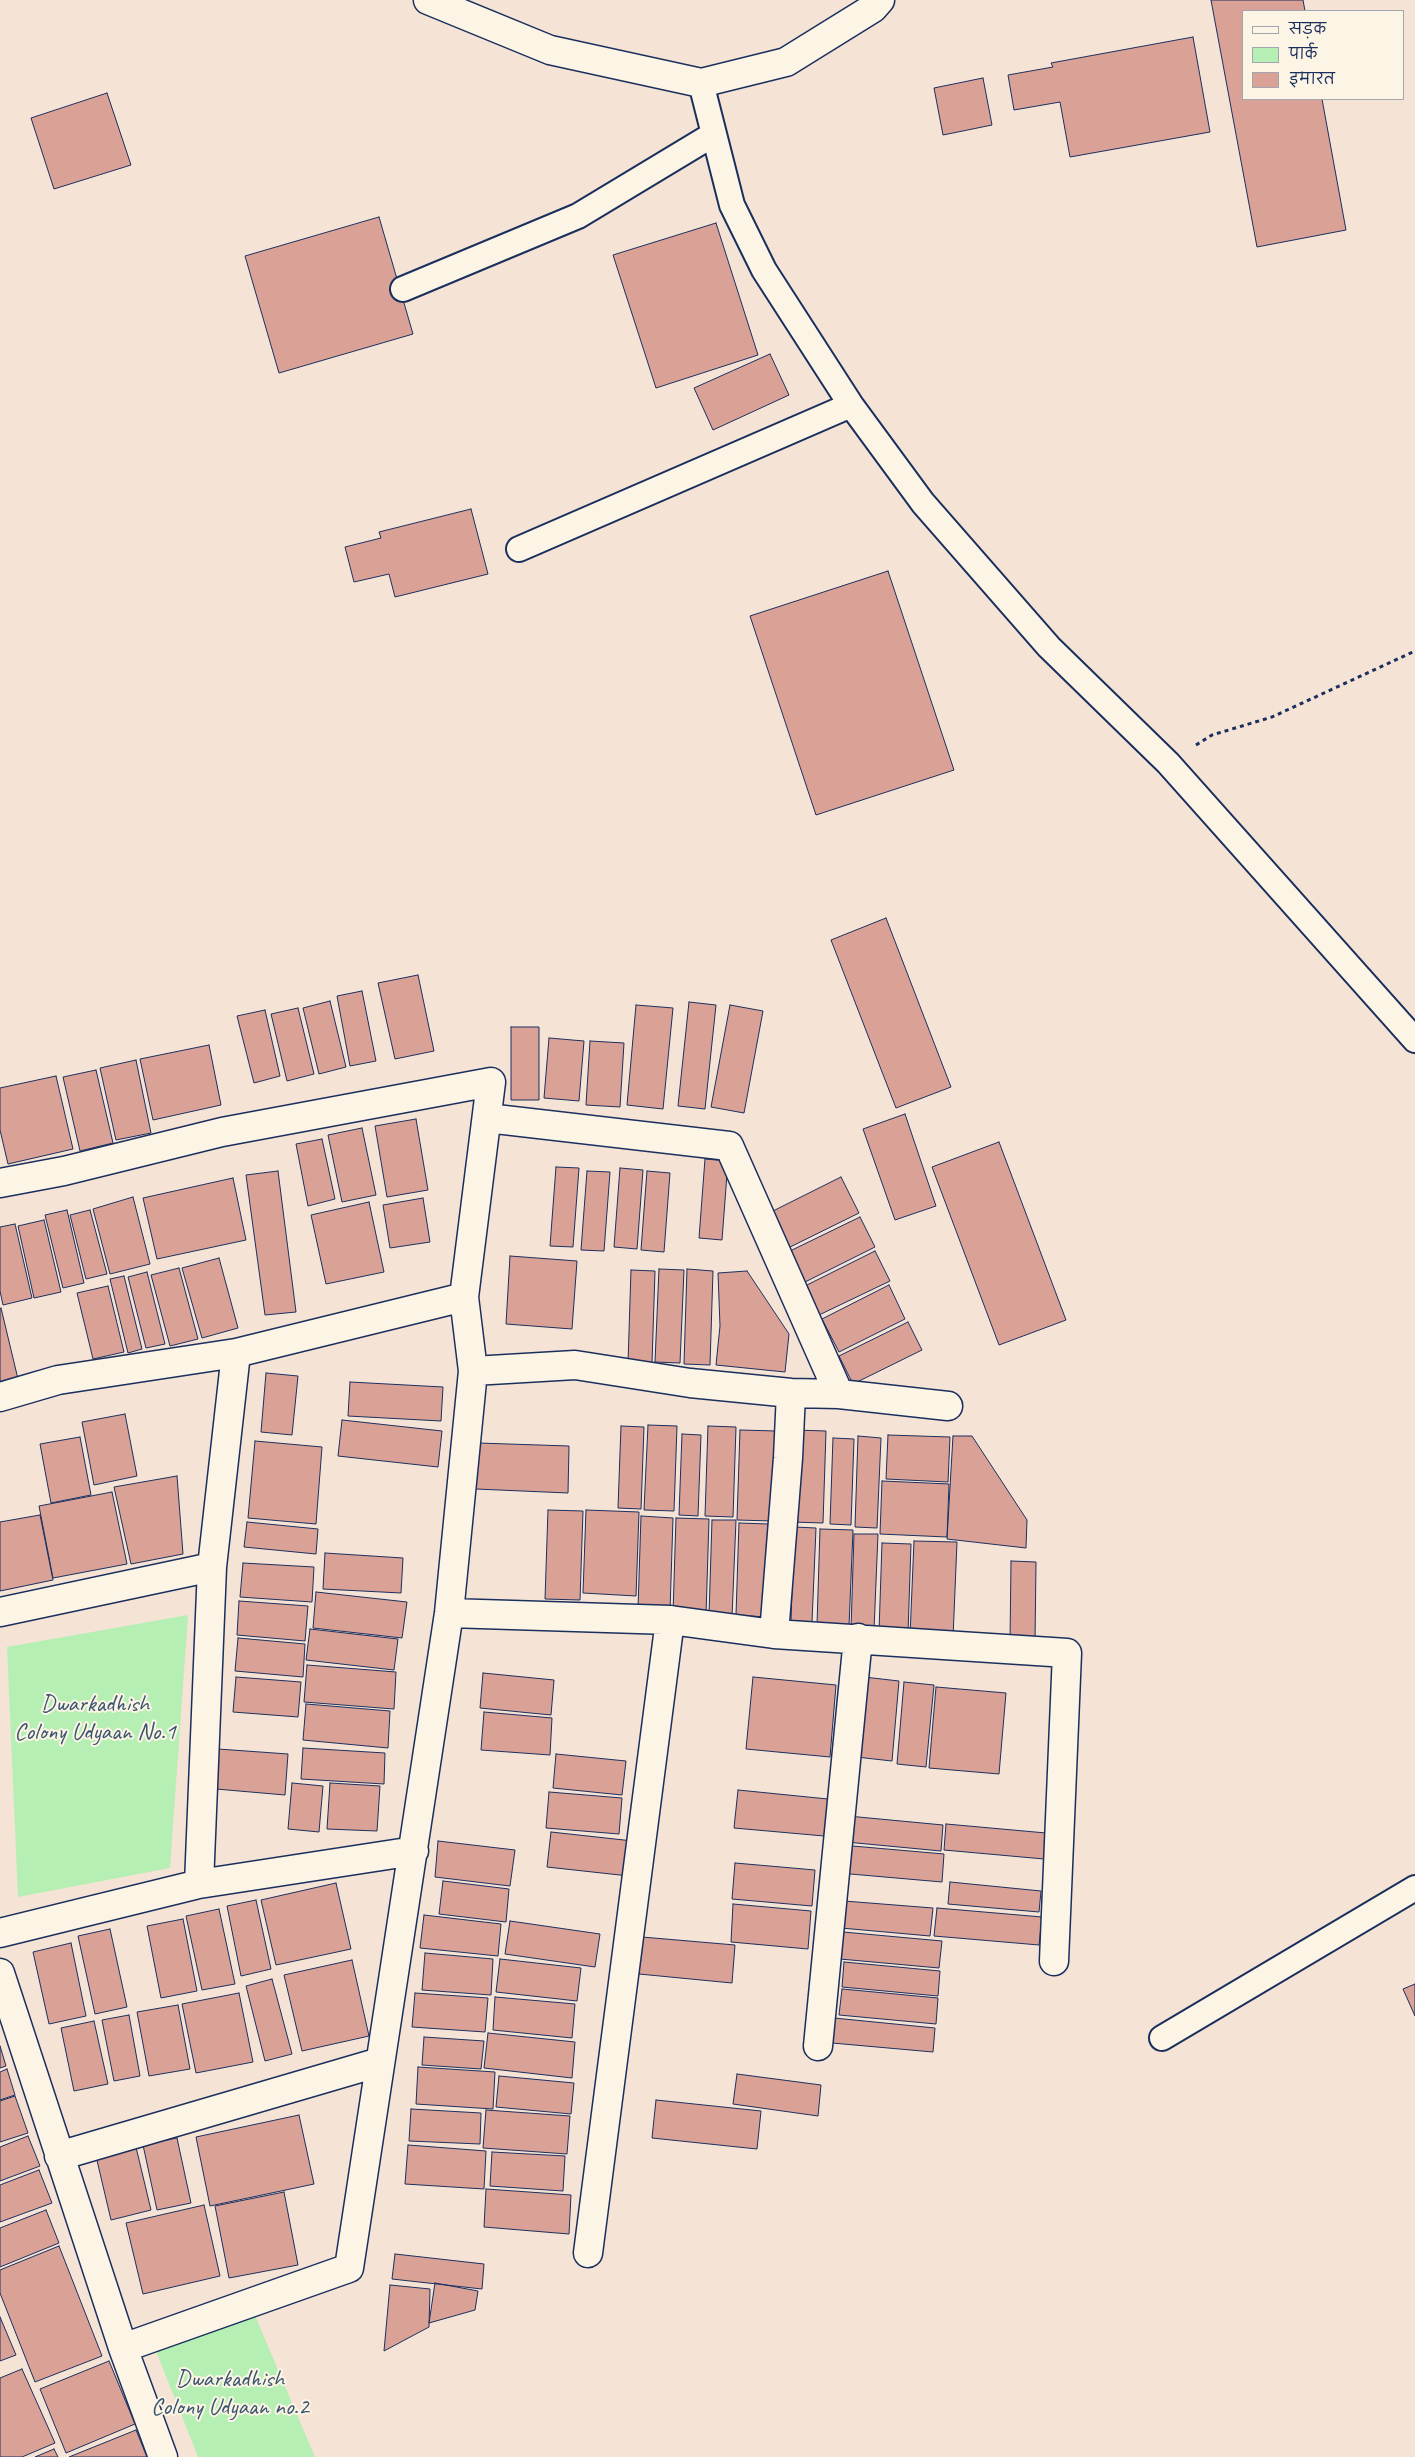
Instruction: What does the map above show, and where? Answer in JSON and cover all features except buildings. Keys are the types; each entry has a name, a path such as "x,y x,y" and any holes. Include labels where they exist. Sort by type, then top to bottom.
{"street":[{"path":"428,0 550,50 701,83 786,62 873,8 880,0"},
{"path":"0,1183 64,1171 222,1132 491,1082 464,1297 473,1371 449,1613 349,2268 123,2348"},
{"path":"487,1118 729,1146 839,1394"},
{"path":"0,1397 58,1380 236,1353 464,1297"},
{"path":"199,1884 212,1566 236,1353"},
{"path":"473,1371 575,1365 690,1383 791,1393 839,1394 948,1406"},
{"path":"774,1634 788,1458 791,1393"},
{"path":"0,1612 212,1566"},
{"path":"449,1613 670,1620 774,1634 1067,1653 1054,1961"},
{"path":"588,2252 670,1620"},
{"path":"818,2046 858,1638"},
{"path":"0,1933 199,1884 414,1851"},
{"path":"0,1973 123,2348 162,2457"},
{"path":"59,2156 380,2062"}],"lane":[{"path":"701,83 732,205 764,270 851,405 923,503 990,581 1062,660 1168,763 1415,1040"},
{"path":"403,289 578,216 714,134"},
{"path":"519,549 851,405"},
{"path":"1162,2038 1415,1888"}],"path":[{"path":"1168,763 1212,735 1272,717 1415,651"}],"green space":[{"name":"Dwarkadhish Colony Udyaan No.1","path":"188,1615 170,1868 18,1897 7,1647"},
{"name":"Dwarkadhish Colony Udyaan no.2","path":"251,2306 315,2457 198,2457 152,2341"}]}
